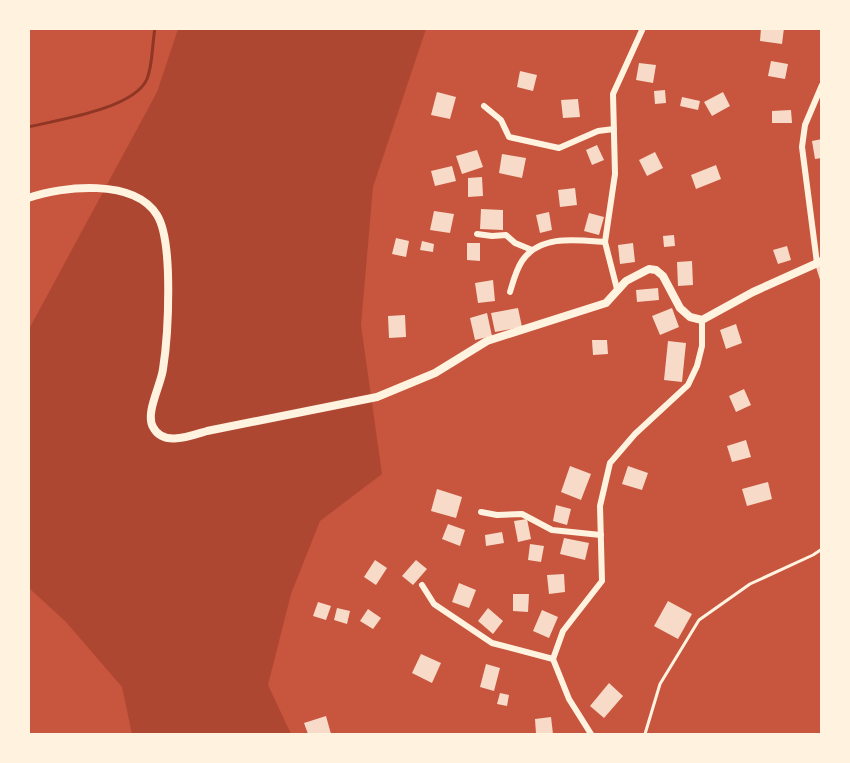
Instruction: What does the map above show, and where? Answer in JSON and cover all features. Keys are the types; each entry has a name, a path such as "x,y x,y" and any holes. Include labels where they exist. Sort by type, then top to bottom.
{"street":[{"path":"617,289 605,242 615,174 613,94 643,28"},
{"path":"28,198 66,189 110,190 129,194 144,202 156,213 162,225 168,274 166,345 162,373 150,419 153,428 168,439 184,438 207,430 377,397 435,373 487,341 606,303 617,289 640,272 649,269 656,270 663,276 680,308 690,317 702,320 753,291 819,262 802,147 805,125 822,85"},
{"path":"484,106 501,120 509,137 559,148 598,131 614,129"},
{"path":"477,234 492,237 506,234 515,243 532,250"},
{"path":"510,292 521,262 532,250 562,239 605,242"},
{"path":"591,735 569,699 554,659 563,631 602,581 600,506 610,463 635,434 688,385 697,366 702,346 702,320"},
{"path":"481,512 498,516 522,514 552,530 601,535"},
{"path":"422,585 434,604 492,643 554,659"}],"lane":[{"path":"645,735 660,684 699,620 750,584 822,549"}],"shaded area":[{"path":"178,29 426,29 373,187 361,325 382,474 320,521 291,594 268,685 291,734 132,734 122,687 66,622 29,588 28,331 157,92"}],"building":[{"path":"761,28 784,28 782,44 760,41"},
{"path":"771,61 788,64 785,79 768,76"},
{"path":"639,63 656,65 653,83 636,80"},
{"path":"520,71 537,75 533,91 517,87"},
{"path":"665,90 666,103 655,104 654,91"},
{"path":"437,92 456,97 450,119 431,115"},
{"path":"723,92 730,106 712,116 704,102"},
{"path":"682,97 700,101 698,110 680,106"},
{"path":"578,99 580,117 563,118 561,100"},
{"path":"791,110 792,123 772,123 772,111"},
{"path":"822,139 822,158 815,159 812,141"},
{"path":"597,145 604,160 592,165 586,150"},
{"path":"477,150 483,167 462,174 456,156"},
{"path":"655,152 663,168 647,176 639,160"},
{"path":"502,154 526,158 522,178 499,173"},
{"path":"716,165 721,179 696,189 691,175"},
{"path":"452,166 456,181 435,186 431,171"},
{"path":"482,177 483,196 468,197 468,178"},
{"path":"575,188 577,205 560,207 558,190"},
{"path":"481,209 503,210 503,230 480,229"},
{"path":"434,211 454,214 450,233 430,230"},
{"path":"549,212 552,230 540,233 536,215"},
{"path":"589,213 604,217 599,235 584,231"},
{"path":"674,235 675,246 664,247 663,236"},
{"path":"396,238 409,241 406,257 392,254"},
{"path":"422,241 434,244 433,252 420,250"},
{"path":"467,243 480,243 480,261 467,260"},
{"path":"633,243 635,262 620,264 618,245"},
{"path":"787,246 791,260 778,264 773,250"},
{"path":"692,261 693,285 678,286 677,262"},
{"path":"822,265 822,283 821,283 816,267"},
{"path":"493,280 495,301 478,303 475,283"},
{"path":"658,288 659,300 637,302 636,290"},
{"path":"518,308 522,327 495,332 491,313"},
{"path":"672,308 679,327 660,335 652,316"},
{"path":"487,313 492,336 475,340 470,318"},
{"path":"405,315 406,337 389,338 388,316"},
{"path":"736,324 742,343 726,349 720,330"},
{"path":"592,340 607,340 608,354 593,355"},
{"path":"668,341 686,343 682,382 664,380"},
{"path":"744,389 751,405 736,412 729,396"},
{"path":"746,440 751,457 732,462 727,446"},
{"path":"570,466 591,474 581,500 561,492"},
{"path":"628,466 648,473 642,490 622,484"},
{"path":"768,482 772,499 747,506 742,489"},
{"path":"437,489 462,497 456,518 431,511"},
{"path":"556,505 571,509 567,525 553,521"},
{"path":"527,519 531,539 518,542 514,521"},
{"path":"448,524 465,530 460,546 442,539"},
{"path":"502,532 504,543 486,546 485,535"},
{"path":"564,538 589,543 585,560 560,554"},
{"path":"530,544 544,546 541,562 528,560"},
{"path":"375,560 387,568 376,585 364,577"},
{"path":"416,560 427,569 413,585 402,576"},
{"path":"564,574 565,592 549,594 547,575"},
{"path":"459,583 476,590 469,608 452,602"},
{"path":"513,594 529,594 528,612 513,611"},
{"path":"668,601 692,614 678,639 654,626"},
{"path":"318,602 331,606 326,620 313,616"},
{"path":"337,608 350,611 347,624 334,620"},
{"path":"488,608 503,621 493,634 478,621"},
{"path":"368,609 381,618 373,629 360,621"},
{"path":"542,610 558,617 549,638 533,631"},
{"path":"421,654 441,663 432,683 412,673"},
{"path":"486,664 500,668 494,691 480,687"},
{"path":"609,683 623,696 604,718 590,706"},
{"path":"500,693 509,695 507,706 497,704"},
{"path":"326,716 331,734 308,734 304,723"},
{"path":"551,717 553,734 536,734 535,719"}],"waterway":[{"path":"28,127 94,112 127,98 139,89 149,73 155,28"}]}
